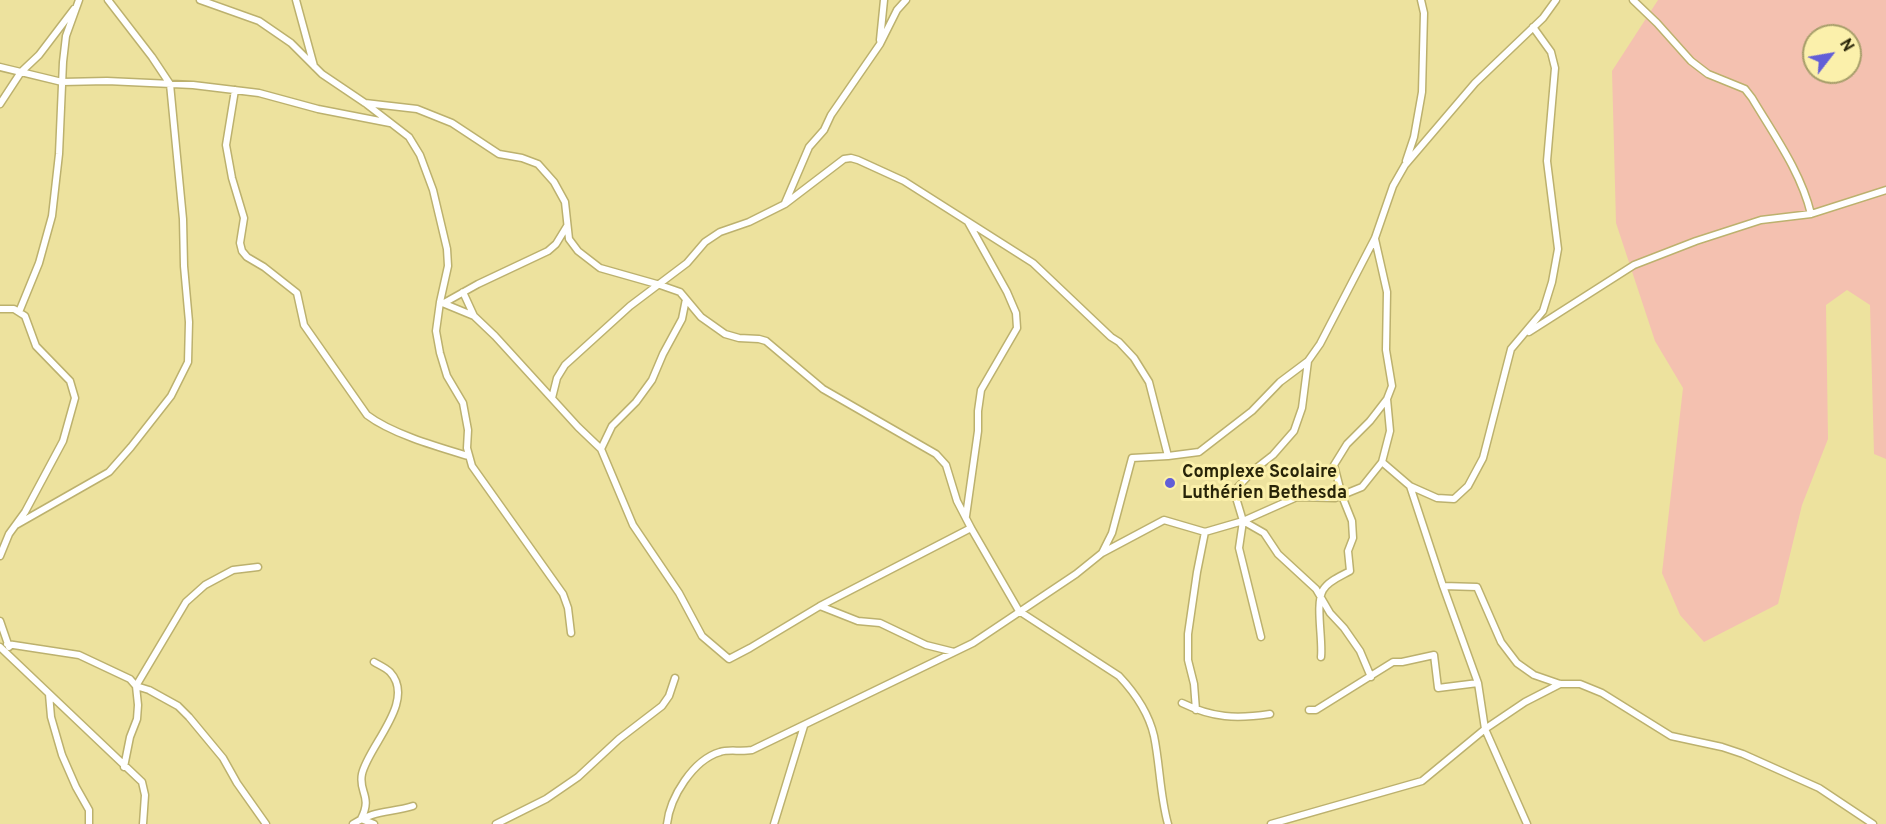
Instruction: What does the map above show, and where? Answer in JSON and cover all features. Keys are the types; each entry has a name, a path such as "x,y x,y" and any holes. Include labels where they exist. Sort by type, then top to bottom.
{"street":[{"path":"0,104 21,72 39,56 80,0"},
{"path":"19,312 35,274 52,216 59,154 66,36 80,0"},
{"path":"16,525 109,472 171,396 188,362 189,322 183,219 170,84 108,0"},
{"path":"200,0 259,21 291,43 322,74 409,137 420,155 434,190 446,240 448,266 436,331 447,376 463,404 467,417 468,456 472,466 563,594 568,608 571,633"},
{"path":"296,0 314,67"},
{"path":"880,44 884,0"},
{"path":"784,204 809,147 824,130 831,115 880,44 897,10 906,0"},
{"path":"1405,165 1414,137 1422,92 1424,13 1421,0"},
{"path":"1102,553 1112,533 1132,459 1200,452 1252,411 1280,382 1308,361 1320,344 1375,238 1393,186 1405,165 1475,83 1543,18 1556,0"},
{"path":"1633,0 1691,61 1708,74 1745,89 1790,162 1808,201 1811,214"},
{"path":"1382,462 1410,486 1437,498 1454,499 1468,486 1483,458 1511,349 1544,311 1558,249 1547,161 1555,68 1551,52 1533,27"},
{"path":"0,67 62,82 107,81 170,84 259,93 318,109 391,124"},
{"path":"235,90 226,145 232,178 244,218 240,243 243,251 247,257 264,267 297,293 304,325 368,415 375,421 426,443 468,456"},
{"path":"365,103 417,110 452,123 499,154 522,158 538,164 554,182 565,202 569,239 578,251 600,268 680,292 700,317 725,334 766,342 823,389 936,454 946,465 957,501 965,517 1019,611 1119,676 1132,689 1154,735 1168,824"},
{"path":"552,398 557,378 565,365 630,306 687,263 712,236 748,222 784,204 844,159 851,158 904,181 1033,263 1134,358 1149,382 1168,456"},
{"path":"1511,349 1531,331 1634,265 1696,241 1761,220 1811,214 1886,190"},
{"path":"965,517 978,431 981,390 1017,328 1016,313 1007,292 967,221"},
{"path":"442,302 548,251 567,226"},
{"path":"1321,657 1320,597 1323,588 1350,571 1348,551 1353,538 1352,521 1334,465 1347,444 1370,421 1387,399 1392,386 1386,350 1387,292 1379,265 1375,238"},
{"path":"463,292 474,316"},
{"path":"601,449 612,426 636,402 652,380 682,319 686,299"},
{"path":"442,302 474,316 601,449 633,525 679,593 702,636 729,659 820,606 971,528"},
{"path":"0,309 14,309 25,316 36,346 70,381 75,398 63,441 25,512 9,534 0,556"},
{"path":"1261,637 1239,548 1243,521 1234,491 1255,469 1274,455 1294,431 1302,408 1308,361"},
{"path":"667,824 682,782 711,756 723,751 752,750 954,652 990,633 1076,574 1102,553 1164,520 1205,532 1243,521 1297,497 1335,498 1362,487 1382,462 1390,431 1387,399"},
{"path":"1410,486 1443,586 1479,683 1485,729 1527,824"},
{"path":"1243,521 1264,533 1278,554 1316,589 1330,613 1360,651 1371,677"},
{"path":"1196,710 1194,684 1188,660 1188,634 1193,591 1205,532"},
{"path":"124,767 130,738 137,720 136,686 186,602 206,585 233,570 258,567"},
{"path":"1443,586 1477,587 1501,642 1517,663 1534,675 1560,684 1580,684 1602,693 1671,736 1722,747 1765,764 1819,788 1874,824"},
{"path":"820,606 851,619 880,623 926,645 954,652"},
{"path":"0,621 12,657"},
{"path":"7,644 79,655 130,679 136,686 149,690 178,706 222,758 266,824"},
{"path":"0,647 142,782 145,795 143,824"},
{"path":"1309,710 1316,710 1394,662 1434,655 1438,688 1479,683"},
{"path":"361,819 367,803 362,775 398,699 397,684 390,672 374,662"},
{"path":"496,824 546,799 578,777 619,739 662,706 669,696 675,678"},
{"path":"1271,824 1422,781 1485,729 1526,702 1560,684"},
{"path":"49,694 51,717 62,755 89,810 89,824"},
{"path":"1182,703 1211,715 1231,718 1270,714"},
{"path":"774,824 804,726"},
{"path":"353,824 380,812 393,812 413,806"},
{"path":"361,819 374,824"}],"shaded area":[{"path":"1658,0 1886,0 1886,459 1874,454 1870,305 1847,290 1826,305 1828,439 1802,505 1778,604 1704,642 1680,615 1662,573 1683,388 1655,341 1616,223 1612,71"}],"place":[{"name":"Complexe Scolaire Luthérien Bethesda","path":"1170,483"}]}
